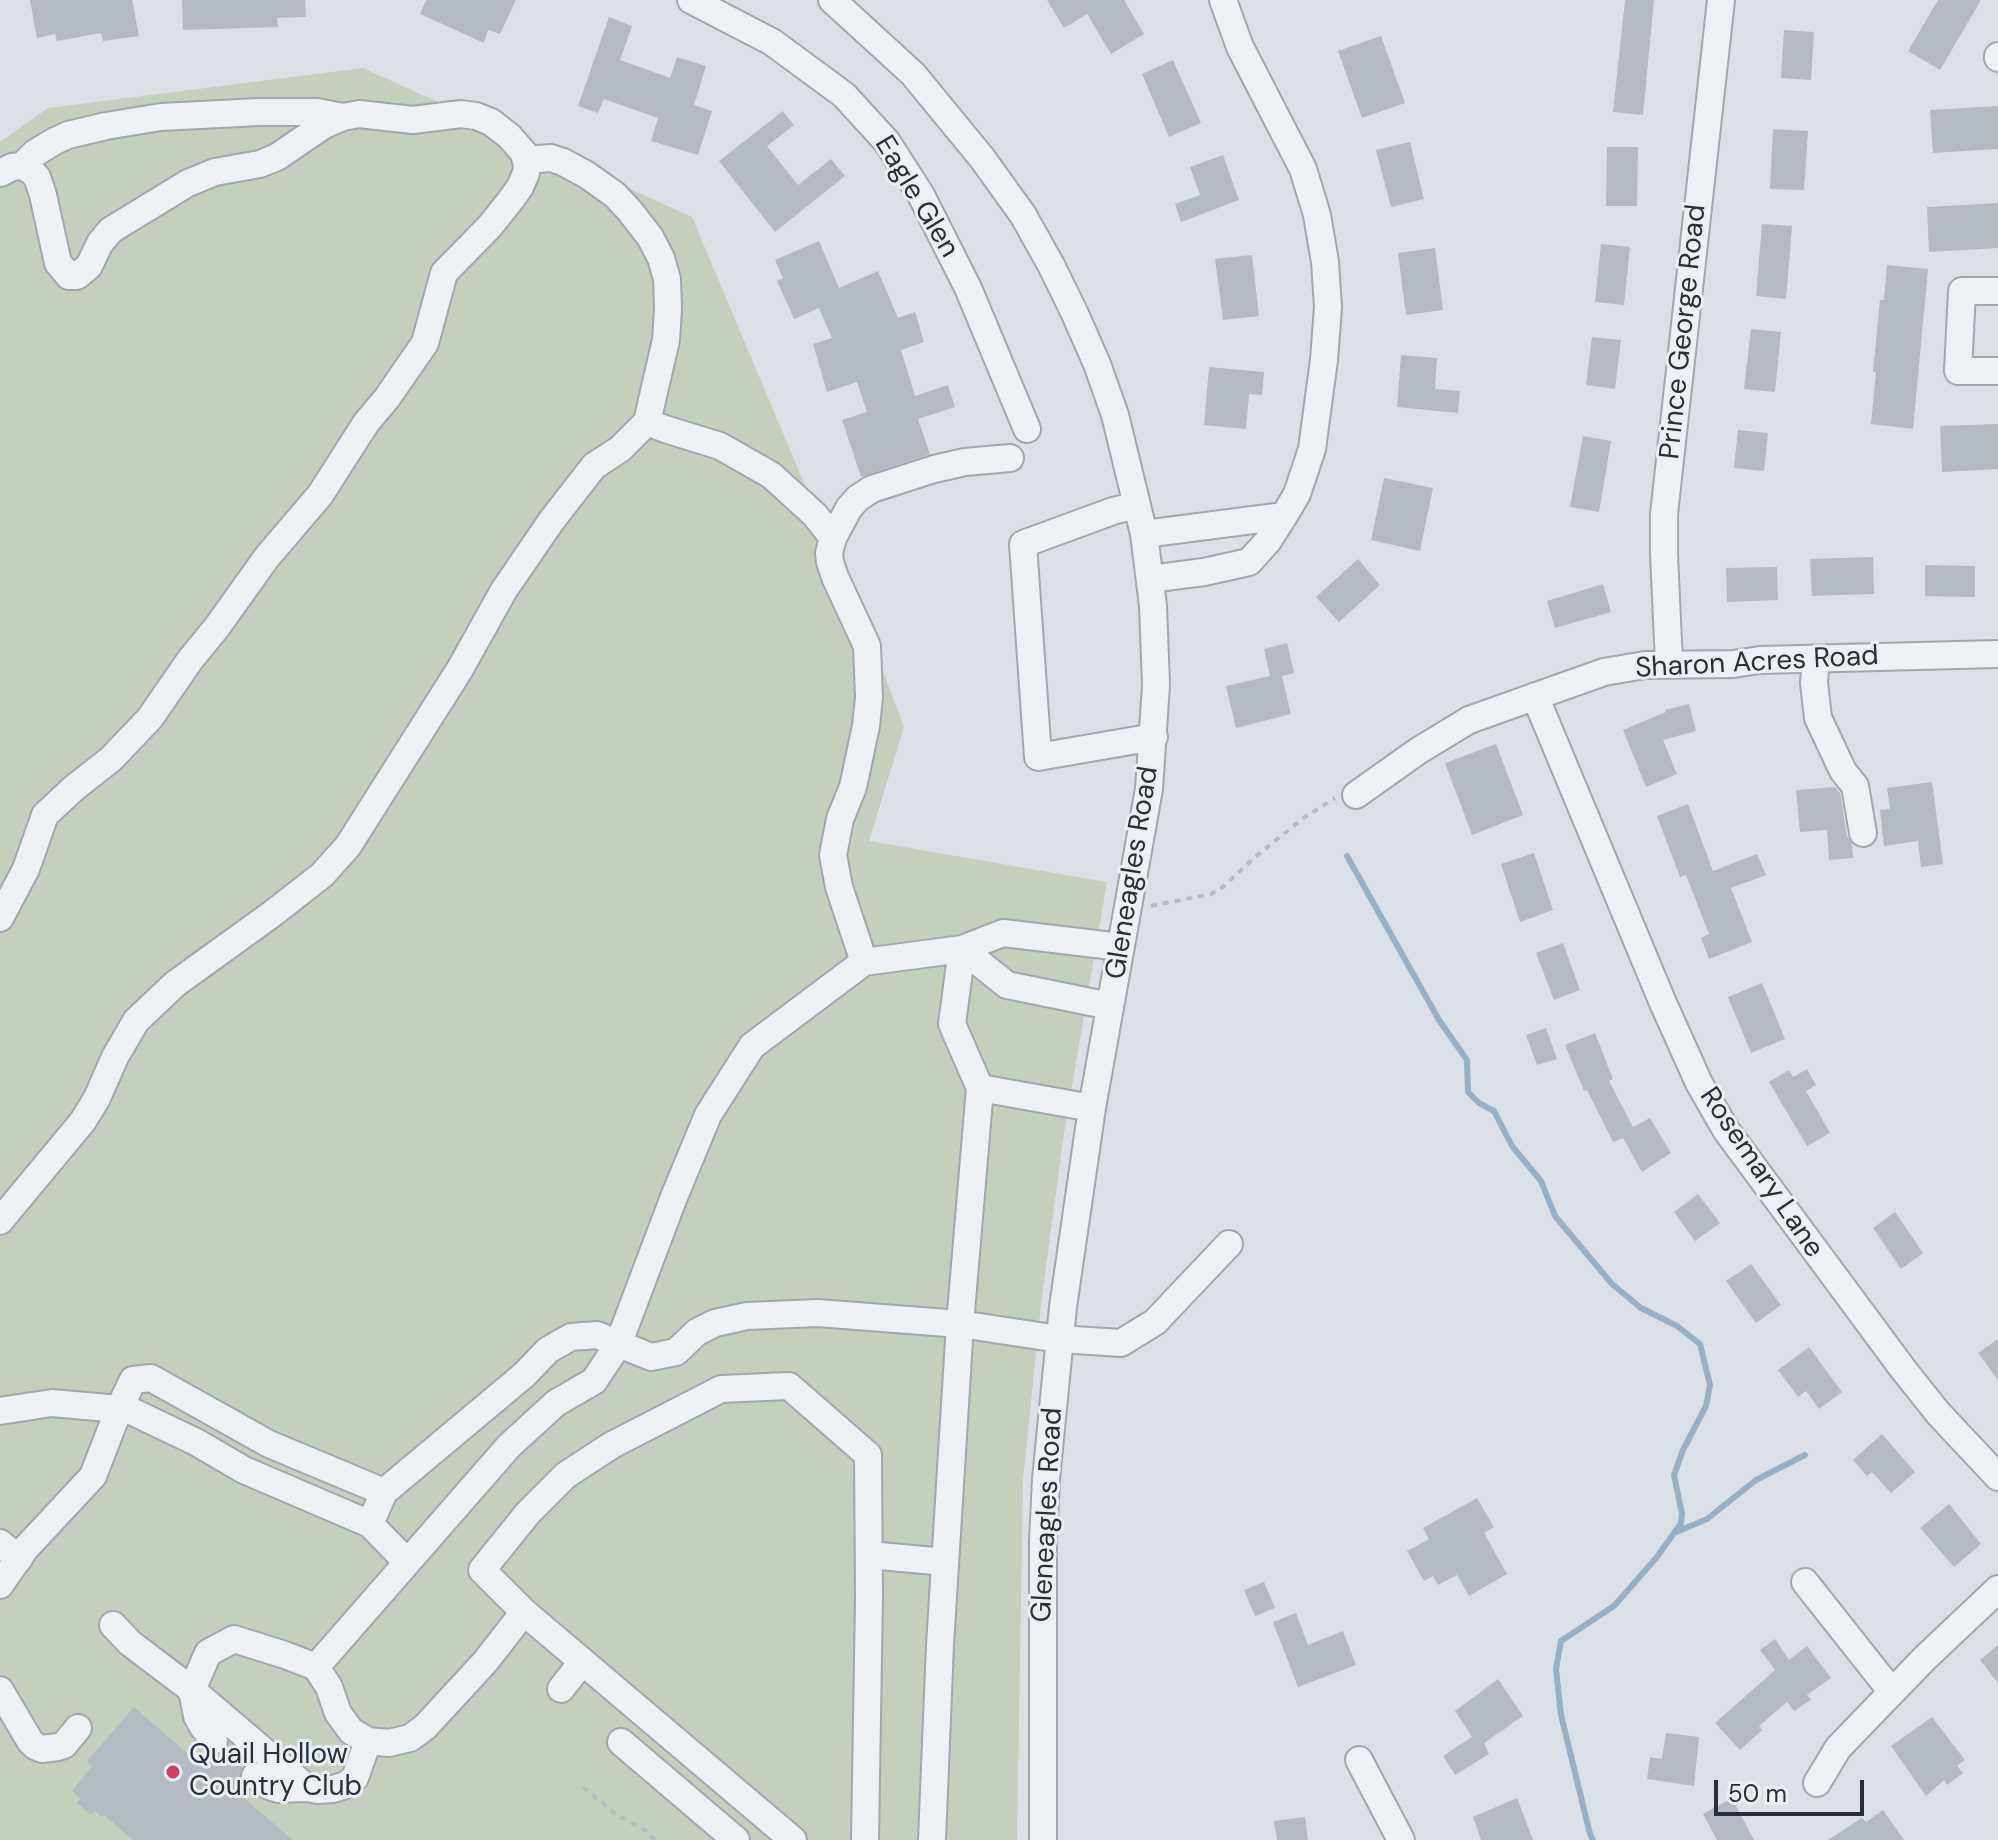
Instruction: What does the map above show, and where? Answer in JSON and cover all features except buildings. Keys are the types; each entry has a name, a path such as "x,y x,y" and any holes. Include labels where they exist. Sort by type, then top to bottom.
{"street":[{"name":"Eagle Glen","path":"691,0 772,42 844,95 887,142 921,195 968,288 1027,429"},
{"name":"Gleneagles Road","path":"832,0 913,74 982,158 1023,215 1075,314 1115,415 1144,534 1150,579 1156,669 1149,789 1092,1108 1059,1339 1046,1479 1043,1541 1043,1840"},
{"path":"1150,579 1249,562 1268,541 1297,494 1312,449 1324,360 1328,307 1317,215 1303,169 1240,47 1223,0"},
{"name":"Prince George Road","path":"1669,664 1664,514 1721,0"},
{"path":"11,169 68,135 161,117 317,112 343,117"},
{"path":"0,918 26,869 45,815 111,759 150,718 267,557 320,495 366,423 425,343 444,273 510,201 526,173 526,160 509,136 491,122 476,116 461,114 413,120 359,114 343,117 324,125 277,157 260,164 215,172 188,183 111,230 100,243 89,266 77,276 69,276 58,263 37,177 30,170 11,169"},
{"path":"0,1221 83,1121 136,1021 175,984 322,875 348,846 460,669 504,590 552,520 594,466 620,449 647,422 666,340 667,279 661,258 650,237 615,195 587,175 551,158 526,160"},
{"path":"1998,291 1962,291 1958,371 1998,371"},
{"path":"647,422 720,446 771,475 815,515 833,538"},
{"path":"864,962 839,887 833,855 840,819 853,787 866,726 869,697 867,646 830,562 833,538 849,508 872,489 965,462 1010,458"},
{"path":"1137,505 1023,544 1038,757 1154,737"},
{"path":"1144,534 1284,516"},
{"name":"Sharon Acres Road","path":"1356,795 1469,720 1604,672 1645,665 1998,654"},
{"path":"1816,659 1814,683 1818,718 1843,771 1855,786 1863,833"},
{"name":"Rosemary Lane","path":"1535,696 1663,1003 1699,1083 1726,1130 1903,1369 1938,1413 1998,1477"},
{"path":"316,1667 509,1446 556,1403 594,1381 618,1345 708,1115 752,1046 864,962 962,949 1003,933 1121,947"},
{"path":"962,949 1007,985 1110,1006"},
{"path":"932,1840 940,1645 960,1324 980,1088 952,1024 962,949"},
{"path":"980,1088 1092,1108"},
{"path":"370,1524 384,1492 524,1375 548,1350 571,1337 597,1335 651,1357 676,1352 697,1332 715,1323 747,1316 818,1313 960,1324 1059,1339 1121,1343 1155,1322 1229,1244"},
{"path":"0,1585 9,1551 25,1549 93,1476 133,1380 151,1378 269,1444 384,1492"},
{"path":"793,1840 524,1612 482,1570 528,1513 566,1475 612,1445 721,1389 789,1386 868,1455 865,1840"},
{"path":"0,1411 52,1403 129,1410 196,1442 244,1470 370,1524 407,1562"},
{"path":"869,1555 945,1562"},
{"path":"1805,1582 1892,1692"},
{"path":"1817,1783 1838,1748 1924,1659 1998,1589"},
{"path":"214,1740 197,1716 192,1690 208,1653 234,1639 316,1667 329,1687 338,1713 351,1731 368,1741 389,1743 410,1738 425,1727 485,1662 524,1612"},
{"path":"113,1625 130,1643 192,1690 307,1788"},
{"path":"561,1689 582,1662"},
{"path":"0,1690 35,1746 42,1749 64,1745 78,1728"},
{"path":"255,1776 278,1789 318,1790 346,1785 355,1778 368,1741"},
{"path":"621,1742 736,1840"},
{"path":"1359,1760 1401,1840"}],"path":[{"path":"1151,906 1211,894 1302,819 1344,792 1356,795"},
{"path":"583,1787 655,1840"}],"green space":[{"path":"363,68 692,217 812,502 833,538 904,727 869,841 1107,882 1064,1133 1041,1305 1023,1480 1017,1840 0,1840 0,142 48,108"}],"waterway":[{"path":"1347,856 1439,1020 1467,1060 1468,1092 1494,1111 1512,1146 1541,1181 1555,1216 1612,1284 1641,1308 1677,1326 1700,1344 1710,1385 1706,1406 1674,1475 1681,1523 1657,1557 1614,1606 1561,1641 1556,1669 1561,1715 1593,1840"},
{"path":"1674,1533 1707,1519 1756,1480 1805,1455"}],"tunnel":[{"path":"214,1740 255,1776"}],"place":[{"name":"Quail Hollow Country Club","path":"173,1772"}]}
